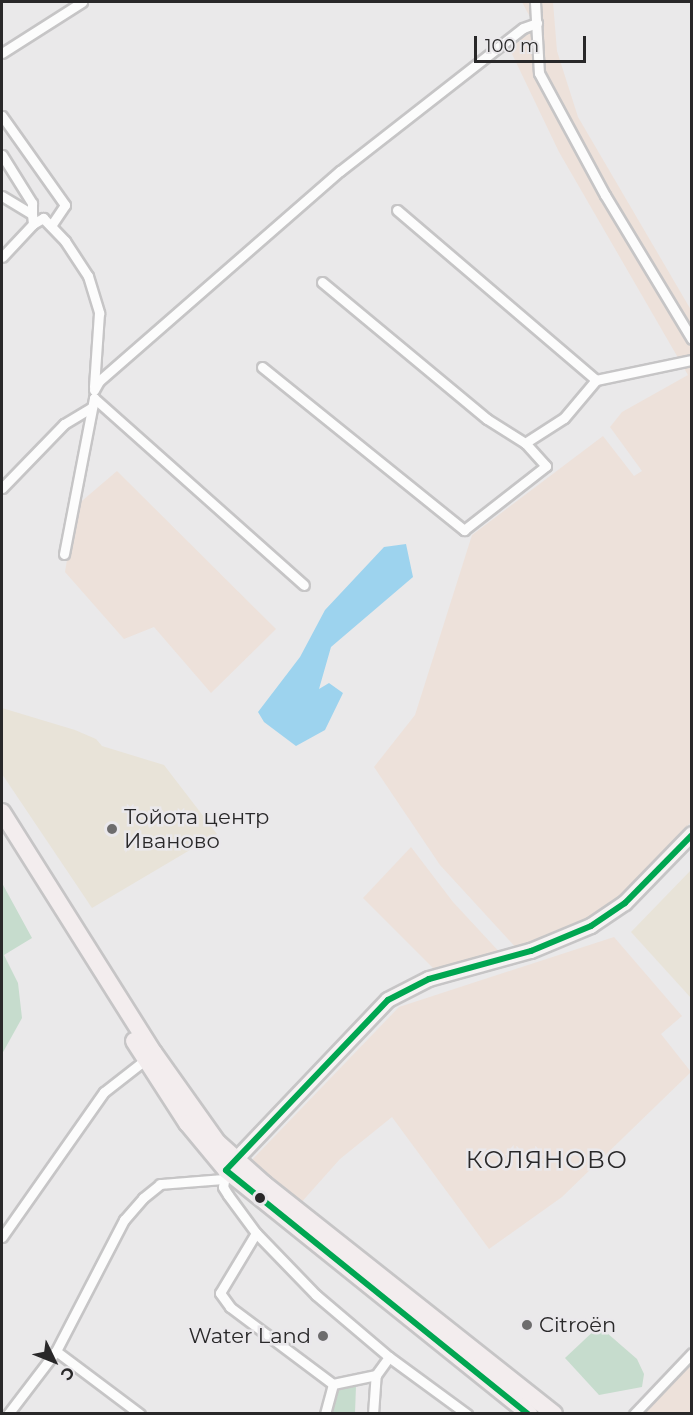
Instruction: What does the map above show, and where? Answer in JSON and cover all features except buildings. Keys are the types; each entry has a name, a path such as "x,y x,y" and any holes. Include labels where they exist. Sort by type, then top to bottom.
{"highway":[{"path":"2,812 150,1061"},
{"path":"2,829 208,1152 554,1413"},
{"path":"232,1170 529,1413"}],"main road":[{"path":"232,1170 388,1000 429,979 531,951 591,926 625,903 692,834"},
{"path":"232,1170 402,999 591,936 621,918 692,846"}],"street":[{"path":"2,53 82,2"},
{"path":"535,2 539,73 558,111 692,339"},
{"path":"2,488 64,424 93,399 99,381 340,171 523,28 537,23"},
{"path":"2,116 65,205 51,226"},
{"path":"2,155 32,203 32,219 2,256"},
{"path":"2,196 32,219 43,218 51,226 81,264 99,313 93,399 64,554"},
{"path":"398,210 596,380"},
{"path":"262,367 464,530 546,466 525,443 487,419 322,282"},
{"path":"525,443 564,418 596,380 692,360"},
{"path":"93,399 304,585"},
{"path":"2,1237 104,1092 150,1061"},
{"path":"232,1170 223,1187 256,1233 316,1295 389,1358 467,1413"},
{"path":"2,1410 7,1413 56,1351 124,1220 143,1198 160,1184 232,1170"},
{"path":"256,1233 220,1293 230,1307 333,1384 376,1375"},
{"path":"56,1351 140,1413"},
{"path":"634,1413 692,1353"},
{"path":"373,1413 376,1375 389,1358"},
{"path":"325,1413 333,1384"}],"shaded area":[{"path":"522,2 553,2 557,51 578,117 691,310 691,822 619,901 572,933 518,950 440,865 374,767 415,715 472,535 603,436 634,476 642,471 610,427 622,412 688,375 559,152 503,35 531,19"},
{"path":"117,471 276,629 211,693 154,627 124,639 65,572 76,506"},
{"path":"2,708 75,730 96,739 102,746 164,765 217,834 92,908 2,774"},
{"path":"411,847 453,902 504,957 439,974 363,898"},
{"path":"691,870 691,998 631,932"},
{"path":"614,937 682,1016 661,1034 691,1072 562,1197 489,1249 392,1117 340,1159 299,1205 247,1165 399,1007"},
{"path":"691,1357 691,1413 637,1414"}],"green space":[{"path":"2,883 32,938 4,955 18,983 22,1018 2,1054"},
{"path":"599,1326 637,1359 644,1374 642,1387 599,1395 565,1358"},
{"path":"356,1386 355,1413 331,1414 337,1388"}],"water":[{"path":"406,544 413,577 331,647 319,689 329,683 343,693 325,730 296,746 264,722 258,712 300,657 325,610 384,547"}],"transit line":[{"path":"528,1414 226,1170 388,1000 429,979 531,951 591,926 625,903 692,835"}],"place":[{"name":"Тойота центр Иваново","path":"112,829"},
{"name":"Citroën","path":"527,1325"},
{"name":"Water Land","path":"323,1336"}],"district":[{"name":"КОЛЯНОВО","path":"547,1160"}]}
